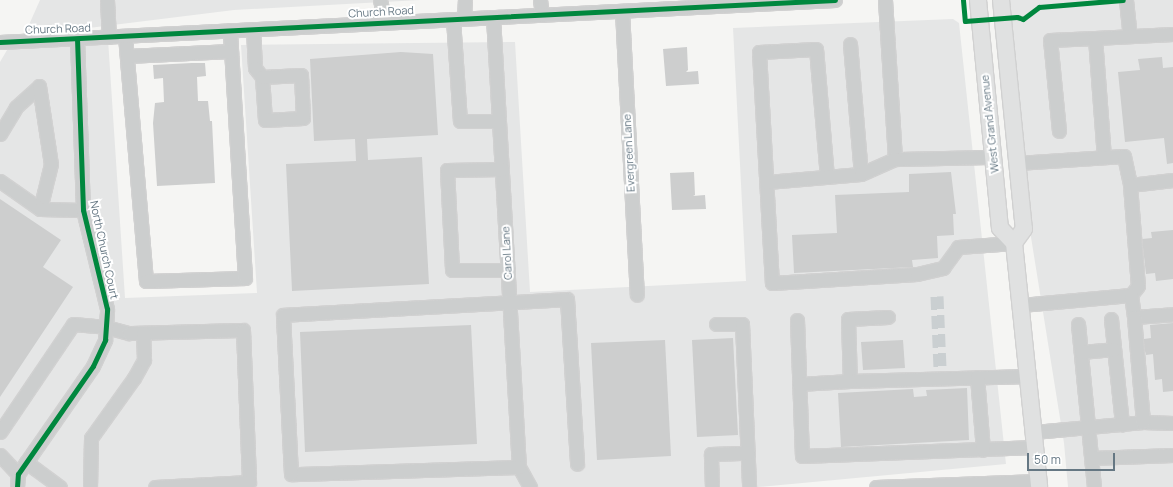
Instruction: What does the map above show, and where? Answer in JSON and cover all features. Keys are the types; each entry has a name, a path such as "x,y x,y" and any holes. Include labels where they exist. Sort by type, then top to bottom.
{"main road":[{"name":"West Grand Avenue","path":"978,0 1000,228 1014,243 1024,229 1000,0"},
{"path":"1014,243 1039,484"}],"street":[{"path":"107,0 109,37"},
{"path":"380,0 385,22"},
{"path":"465,0 459,19 460,121 499,121"},
{"path":"540,0 542,15"},
{"name":"Church Road","path":"0,42 622,11 653,5 835,0"},
{"path":"885,0 895,159"},
{"path":"1126,0 1130,36"},
{"name":"Evergreen Lane","path":"622,11 637,295"},
{"name":"Carol Lane","path":"493,17 519,467 530,487"},
{"path":"253,29 255,68 262,77 265,120 303,118 301,75 262,77"},
{"path":"125,36 146,281 245,278 230,30"},
{"path":"1058,131 1050,40 1173,34"},
{"name":"North Church Court","path":"17,487 18,474 93,366 105,340 107,309 83,210 77,38"},
{"path":"1096,38 1104,157"},
{"path":"850,44 861,174"},
{"path":"827,177 816,49 759,52 772,283 917,274 943,268 958,247 1014,243"},
{"path":"127,56 231,51"},
{"path":"0,134 16,107 39,86 51,164 40,209"},
{"path":"1017,163 1124,156 1130,185 1138,286 1131,295 1143,422"},
{"path":"767,182 861,174 895,159 993,157"},
{"path":"502,169 447,170 452,270 508,270"},
{"path":"1130,185 1173,180"},
{"path":"0,181 40,209 83,210"},
{"path":"1021,305 1131,295"},
{"path":"519,467 291,474 283,315 567,299 577,464"},
{"path":"1134,318 1173,314"},
{"path":"850,381 848,319 888,317"},
{"path":"1111,319 1122,424"},
{"path":"797,320 802,456 983,450 1088,427 1143,422 1173,423"},
{"path":"0,432 73,324 106,327 129,333 243,330 249,482 155,487"},
{"path":"716,324 742,324 749,487"},
{"path":"1078,324 1094,487"},
{"path":"90,487 91,438 134,378 144,360 143,333"},
{"path":"1081,352 1114,349"},
{"path":"799,384 940,373 977,377 1029,376"},
{"path":"977,377 983,450"},
{"path":"712,487 711,454 748,453"},
{"path":"1091,458 1173,454"},
{"path":"0,455 18,474"},
{"path":"26,462 60,487"},
{"path":"876,487 1039,484"}],"shaded area":[{"path":"40,0 420,0 234,10 24,36"},
{"path":"993,0 1173,0 1173,487 1068,487 1064,443"},
{"path":"953,19 959,23 1006,464 758,487 0,487 0,62 10,45 108,39 125,298 257,293 241,45 515,42 530,292 746,281 733,28"}],"building":[{"path":"687,47 688,70 686,72 698,71 699,84 666,86 663,49"},
{"path":"401,52 433,54 438,135 367,139 368,160 422,157 429,284 292,291 286,164 356,161 355,139 314,141 310,59"},
{"path":"1162,57 1163,68 1173,67 1173,163 1167,164 1164,138 1125,142 1118,72 1140,70 1138,59"},
{"path":"205,63 206,76 197,77 198,101 208,101 210,121 212,121 215,183 157,186 153,123 155,103 164,102 163,78 154,79 153,65"},
{"path":"694,172 695,195 693,196 705,195 706,209 672,210 670,173"},
{"path":"951,172 956,214 953,214 954,235 937,236 938,258 912,260 913,267 794,273 792,235 837,233 835,195 909,192 909,174"},
{"path":"0,199 61,240 43,267 73,287 0,397"},
{"path":"1173,230 1173,279 1156,281 1155,273 1146,274 1142,239 1152,238 1151,232"},
{"path":"1173,323 1173,391 1163,392 1162,379 1155,380 1153,354 1146,355 1143,343 1144,339 1151,338 1150,325"},
{"path":"471,325 477,444 305,452 300,332"},
{"path":"733,338 738,435 697,437 692,340"},
{"path":"665,340 671,456 597,460 591,343"},
{"path":"903,340 905,368 863,370 861,342"},
{"path":"967,388 969,440 841,447 838,393 913,389 914,397 927,396 926,390"}],"tunnel":[{"path":"937,296 940,367"}],"cycle path":[{"path":"0,42 835,0"},
{"path":"963,0 965,21 1017,17 1023,19 1039,7 1123,0"},
{"path":"17,487 18,474 93,366 105,340 107,309 83,210 77,39"}]}
